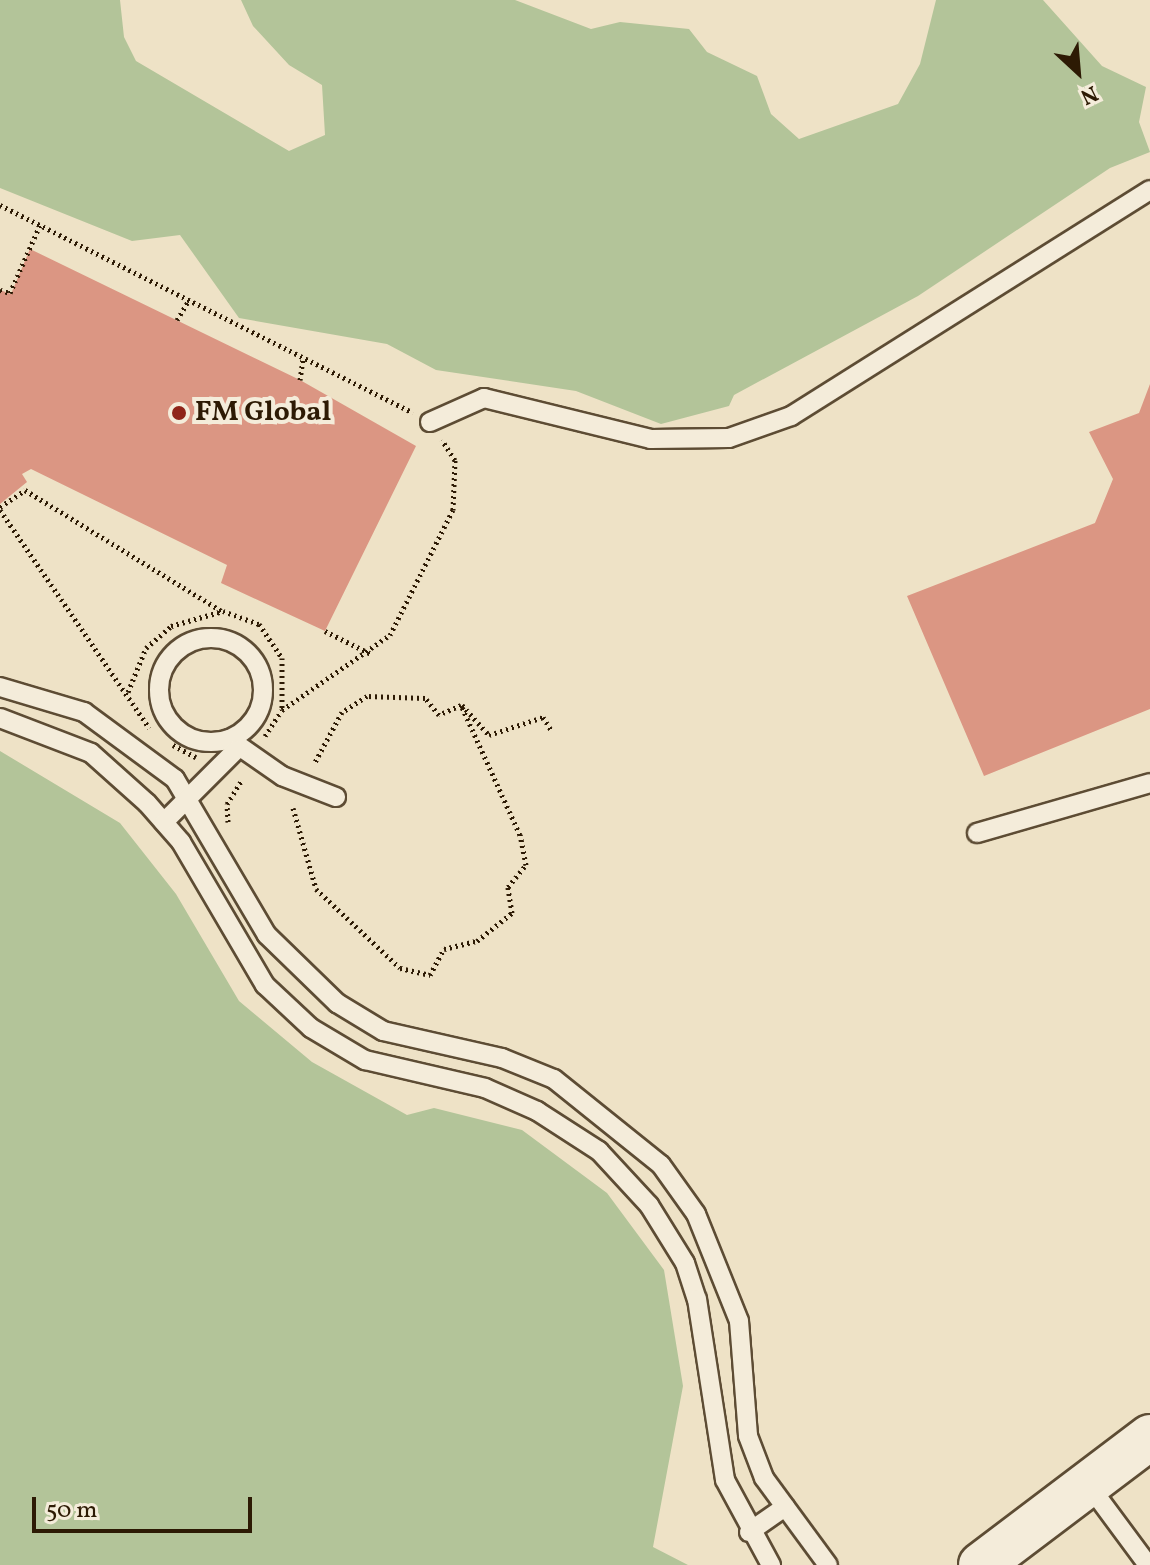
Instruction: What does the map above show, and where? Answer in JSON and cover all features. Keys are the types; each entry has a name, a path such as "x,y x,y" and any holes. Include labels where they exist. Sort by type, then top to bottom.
{"main road":[{"path":"981,1565 1150,1437"}],"lane":[{"path":"430,422 484,398 651,439 729,438 791,416 1150,190"},
{"path":"164,822 239,749 256,718 261,676 235,643 200,638 161,670 160,704 167,720 194,740 239,749 336,797"},
{"path":"0,687 84,712 175,779 214,839 267,935 337,1003 383,1031 502,1058 554,1079 661,1165 719,1263 739,1321 748,1436 785,1507 828,1565"},
{"path":"0,718 91,753 164,822 265,985 311,1028 365,1060 485,1088 537,1111 599,1151 649,1205 685,1263 697,1299 725,1480 749,1532 771,1565"},
{"path":"977,833 1150,783"},
{"path":"1088,1484 1148,1565"},
{"path":"749,1532 785,1507"}],"path":[{"path":"0,205 430,422 455,460 453,510 390,635 372,654 282,710 262,742 275,748"},
{"path":"0,290 10,293 40,225"},
{"path":"177,320 189,300"},
{"path":"300,380 303,358"},
{"path":"251,786 156,737 0,509 25,490 223,611 259,624 282,658 282,710"},
{"path":"128,692 146,648 171,626 223,611"},
{"path":"325,631 372,654"},
{"path":"301,759 315,764 342,712 367,696 425,698 439,715 461,705"},
{"path":"461,705 489,735 543,717 551,730"},
{"path":"283,801 295,809 300,851 316,889 400,968 430,975 444,949 477,941 512,913 508,887 526,865 520,835 461,705"},
{"path":"214,839 228,828 227,804 241,782 239,749"}],"green space":[{"path":"0,0 120,0 124,37 136,61 289,151 325,135 322,85 289,65 253,26 241,0 515,0 591,29 620,22 689,29 707,52 757,76 771,114 799,139 898,104 920,64 936,0 1043,0 1102,66 1146,87 1139,122 1150,152 1110,168 918,296 734,395 729,406 661,424 576,391 436,370 387,344 239,318 180,235 132,241 0,188"},
{"path":"0,751 120,823 176,894 239,1001 312,1062 407,1115 434,1108 522,1130 607,1193 664,1270 683,1386 653,1547 688,1565 0,1565"}],"building":[{"name":"FM Global","path":"30,249 300,380 416,446 325,631 221,583 227,565 31,469 22,474 27,482 0,504 0,290 11,294"},
{"path":"1150,384 1150,709 984,776 907,596 1095,523 1113,479 1089,432 1139,413"}],"place":[{"name":"FM Global","path":"179,413"}]}
